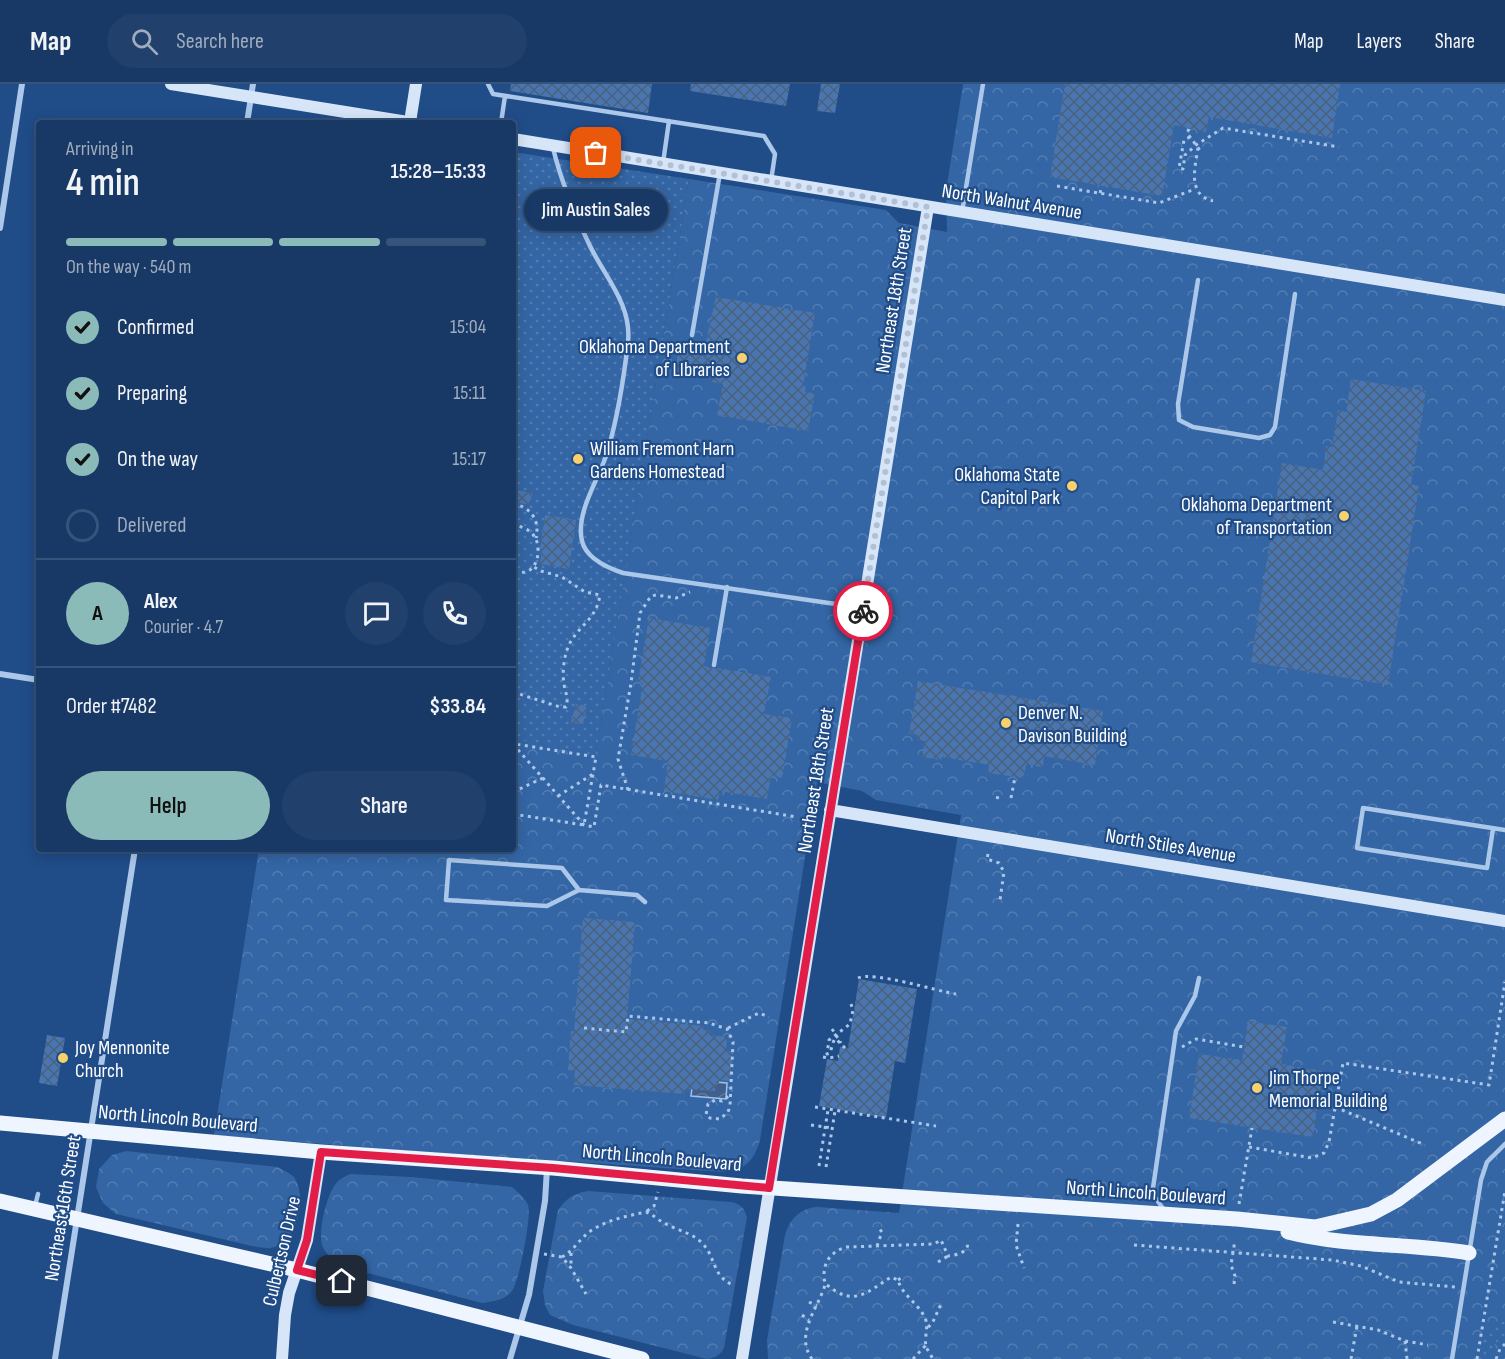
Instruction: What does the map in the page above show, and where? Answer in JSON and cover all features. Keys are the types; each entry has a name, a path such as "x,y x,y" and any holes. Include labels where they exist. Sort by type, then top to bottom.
{"main road":[{"name":"North Lincoln Boulevard","path":"0,1123 321,1152 547,1168 769,1188 1167,1215 1238,1212 1315,1227 1371,1214 1397,1200 1505,1119"},
{"path":"0,1201 36,1202 78,1218 297,1270 642,1359"},
{"path":"1238,1212 1311,1238 1469,1253"}],"street":[{"path":"0,228 22,84"},
{"path":"171,84 397,120"},
{"path":"247,120 253,84"},
{"path":"410,120 416,84"},
{"name":"North Walnut Avenue","path":"516,139 1505,300"},
{"name":"Northeast 18th Street","path":"742,1359 928,207"},
{"path":"0,674 36,680"},
{"name":"North Stiles Avenue","path":"830,810 1505,921"},
{"name":"Northeast 16th Street","path":"55,1359 135,852"},
{"name":"Culbertson Drive","path":"282,1359 289,1293 307,1240 321,1152"},
{"path":"510,1359 530,1295 545,1201 547,1168"}],"lane":[{"path":"488,84 493,94 764,136 775,154 771,181"},
{"path":"962,212 983,84"},
{"path":"501,120 505,96"},
{"path":"663,164 669,121"},
{"path":"552,145 557,166 590,246 621,302 628,325 627,350 614,428 608,452 593,485 583,520 582,540 586,550 623,573 864,608"},
{"path":"692,335 720,173"},
{"path":"1198,280 1178,404 1179,420 1193,427 1237,434 1265,438 1273,432 1295,294"},
{"path":"714,665 727,587"},
{"path":"1494,829 1487,868 1357,848 1364,808 1505,830"},
{"path":"579,890 562,868 449,860 446,900 547,906 579,890 637,895 645,902"},
{"path":"1167,1215 1155,1197 1153,1188 1176,1031 1196,996 1200,978"},
{"path":"1452,1359 1484,1169 1491,1156 1505,1144"}],"path":[{"path":"1189,129 1187,133 1202,153"},
{"path":"1190,137 1184,140 1179,168 1183,169 1185,155 1223,129 1339,147"},
{"path":"1197,146 1195,189 1205,200 1213,201"},
{"path":"1057,186 1159,202 1195,189"},
{"path":"1100,193 1102,186"},
{"path":"516,505 528,509 538,529 536,537 538,548 534,567 529,571 516,573"},
{"path":"516,525 536,537"},
{"path":"516,693 566,707 568,700 563,676 568,647 578,632 594,616 600,595 585,592 567,580 534,567"},
{"path":"628,790 618,759 640,614 651,596 676,598 691,591 694,583"},
{"path":"516,744 596,757 584,825"},
{"path":"516,747 584,825"},
{"path":"558,796 593,774"},
{"path":"1011,798 1015,777"},
{"path":"516,791 543,778"},
{"path":"516,814 594,827 601,785 797,817"},
{"path":"988,854 987,859 999,862 1004,872 1000,900"},
{"path":"858,978 869,977 916,984 956,994"},
{"path":"1249,1147 1312,1158 1324,1153 1329,1142 1343,1063 1489,1085 1505,982"},
{"path":"832,1029 836,1034 844,1046 834,1040 830,1053 827,1055 829,1040 836,1034 850,1024 853,1010 851,1004"},
{"path":"584,1028 627,1032 628,1016 709,1023 727,1029 759,1013 769,1017"},
{"path":"727,1029 733,1042 730,1106 728,1112 720,1119 706,1115 708,1104 715,1100 722,1101 729,1096"},
{"path":"1173,1052 1196,1039 1244,1047"},
{"path":"823,1057 839,1056"},
{"path":"815,1107 936,1126"},
{"path":"1335,1107 1425,1145"},
{"path":"819,1166 825,1127 832,1110"},
{"path":"826,1167 832,1128 832,1110"},
{"path":"812,1125 832,1128"},
{"path":"1238,1212 1252,1128"},
{"path":"536,1253 562,1257 571,1252 584,1237 602,1224 646,1212 654,1206 658,1196 659,1178"},
{"path":"1478,1359 1505,1191"},
{"path":"654,1206 656,1216"},
{"path":"646,1212 656,1216 668,1226 693,1235 704,1244 713,1266 733,1285"},
{"path":"1017,1224 1016,1245 1024,1268"},
{"path":"877,1226 882,1232 877,1246"},
{"path":"898,1280 891,1277 856,1298 844,1296 824,1282 825,1268 832,1254 846,1247 934,1244 941,1240 948,1256"},
{"path":"1234,1284 1235,1276 1231,1265 1235,1240"},
{"path":"938,1262 965,1251 968,1242"},
{"path":"1134,1245 1332,1260 1361,1266 1399,1281 1463,1289"},
{"path":"571,1252 571,1268"},
{"path":"562,1257 586,1294"},
{"path":"898,1280 904,1276"},
{"path":"898,1280 901,1290 921,1311 928,1328 926,1345 933,1359"},
{"path":"812,1359 806,1345 809,1320 826,1285"},
{"path":"809,1302 817,1306"},
{"path":"928,1328 941,1304"},
{"path":"802,1315 809,1320"},
{"path":"1334,1322 1378,1330 1405,1341 1428,1346"},
{"path":"1351,1359 1357,1326"},
{"path":"1405,1341 1407,1359"},
{"path":"1496,1359 1505,1344"},
{"path":"913,1359 926,1345"}],"green space":[{"name":"Oklahoma State Capitol Park","path":"963,84 1505,84 1505,1359 768,1359 767,1340 785,1235 793,1219 801,1212 818,1207 899,1213 961,815 876,800 862,791 817,782 760,1140 752,1159 743,1167 723,1172 214,1135 259,852 516,852 516,739 596,752 689,179 886,210 899,223 947,232 946,191"},
{"name":"William Fremont Harn Gardens Homestead","path":"516,152 689,179 596,753 516,740"},
{"path":"126,1151 278,1167 294,1177 298,1186 300,1207 294,1228 280,1244 264,1248 116,1214 103,1203 96,1187 99,1169 112,1155"},
{"path":"350,1174 411,1177 512,1187 525,1200 529,1211 527,1235 512,1291 502,1299 482,1303 341,1266 323,1248 321,1230 327,1202 334,1186"},
{"path":"588,1191 731,1202 740,1205 747,1217 724,1348 719,1354 707,1359 573,1325 550,1315 545,1305 543,1291 558,1210 571,1197"},
{"path":"1505,1321 1505,1336 1495,1344 1491,1351 1487,1350 1486,1355 1480,1354 1486,1333"}],"water":[{"path":"715,1082 727,1083 726,1099 691,1096 692,1088"}],"building":[{"path":"511,84 652,84 648,113 510,91"},
{"path":"691,84 790,84 786,106 690,91"},
{"path":"821,84 840,84 835,113 817,111"},
{"path":"1065,84 1340,84 1332,138 1209,117 1206,132 1174,125 1162,196 1050,177"},
{"name":"Oklahoma Department of LIbraries","path":"716,297 815,313 803,386 806,386 805,392 815,393 808,431 717,415 723,384 712,382 712,378 675,371 680,341 705,345"},
{"name":"Oklahoma Department of Transportation","path":"1351,379 1426,391 1411,484 1419,486 1388,685 1251,662 1282,463 1323,470 1326,446 1332,447 1338,410 1346,412"},
{"path":"516,490 532,493 530,505 516,503"},
{"path":"545,515 576,520 569,569 540,564"},
{"path":"649,618 710,628 704,666 771,677 764,714 792,718 782,778 771,776 767,799 720,791 718,800 664,791 668,761 631,755 643,683 638,682"},
{"name":"Denver N. Davison Building","path":"918,681 1103,711 1095,765 1044,756 1043,767 1026,765 1024,778 988,773 989,765 942,757 941,760 922,757 925,741 917,740 918,735 909,734"},
{"path":"576,704 587,706 583,724 571,723"},
{"path":"583,918 635,922 627,1019 704,1026 703,1030 710,1030 709,1035 727,1037 726,1051 733,1051 730,1081 719,1080 715,1091 685,1089 685,1094 574,1085 575,1071 568,1070 571,1031 574,1031"},
{"path":"859,979 917,989 905,1063 895,1061 886,1118 819,1106 827,1059 838,1061 840,1047 848,1048"},
{"name":"Jim Thorpe Memorial Building","path":"1248,1021 1287,1027 1281,1064 1323,1071 1313,1137 1189,1118 1199,1054 1242,1060"},
{"path":"47,1035 65,1038 57,1086 39,1083"}],"way so far":[{"path":"596,153 928,207 863,611"}],"place":[{"name":"Jim Austin Sales","path":"596,153"},
{"name":"Oklahoma Department of LIbraries","path":"742,358"},
{"name":"William Fremont Harn Gardens Homestead","path":"578,459"},
{"name":"Oklahoma State Capitol Park","path":"1072,486"},
{"name":"Oklahoma Department of Transportation","path":"1344,516"},
{"name":"Denver N. Davison Building","path":"1006,723"},
{"name":"Joy Mennonite Church","path":"63,1058"},
{"name":"Jim Thorpe Memorial Building","path":"1257,1088"}],"route":[{"path":"342,1281 297,1270 307,1240 321,1152 553,1168 769,1188 863,611"}]}
